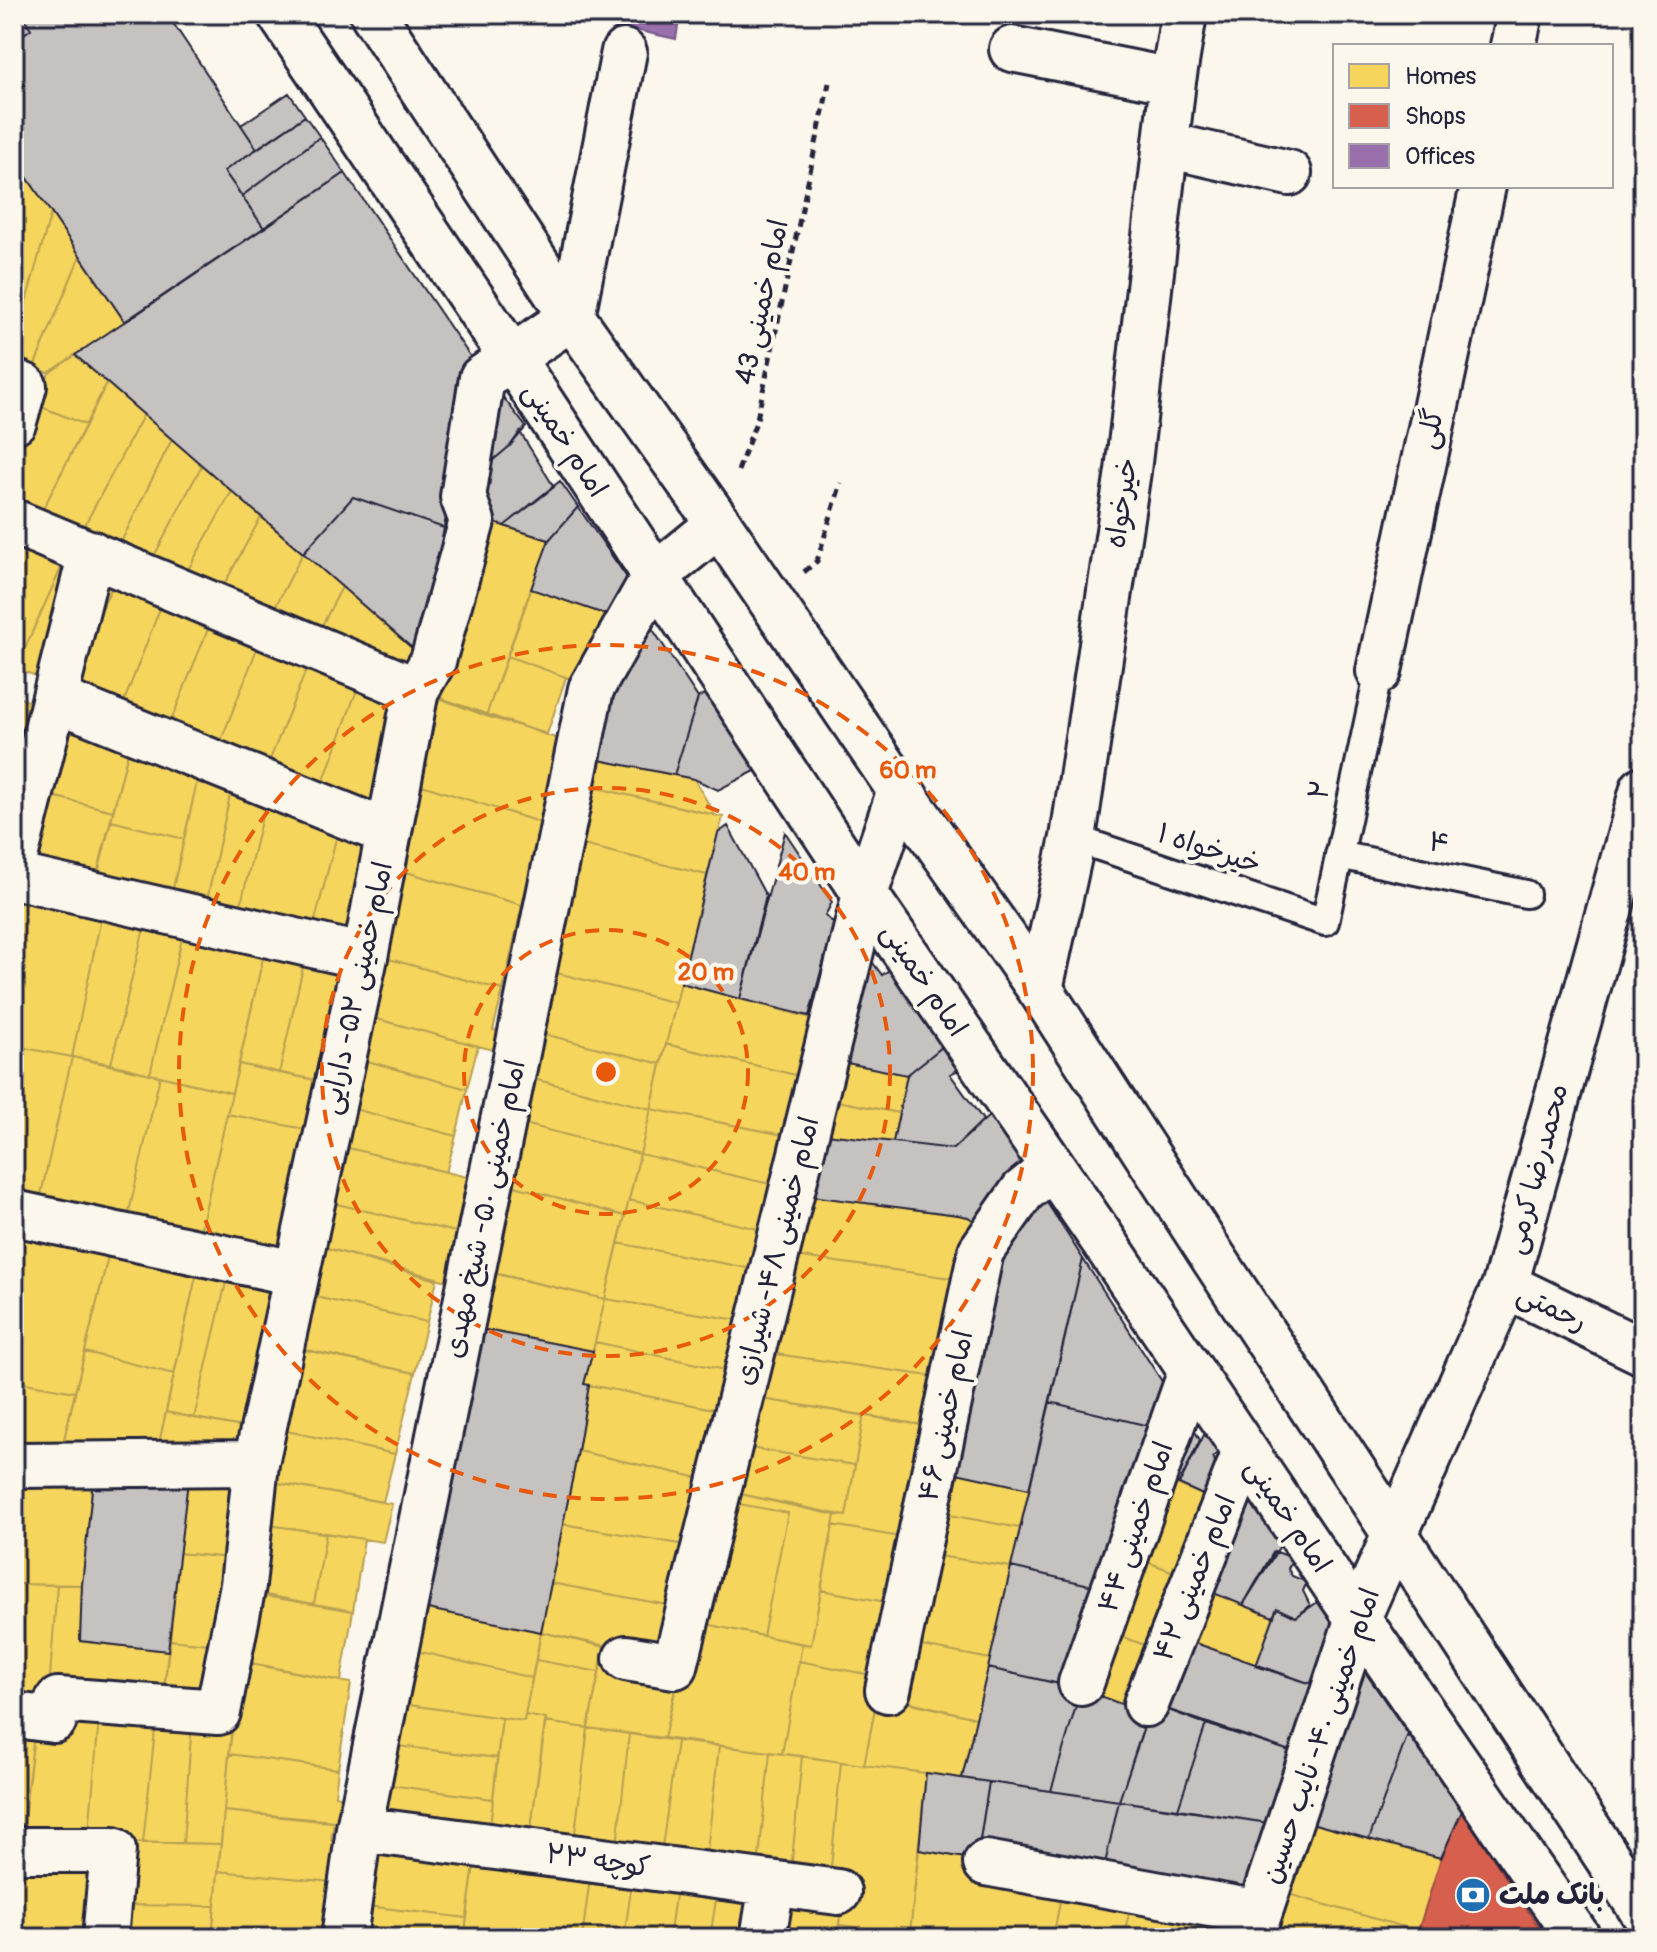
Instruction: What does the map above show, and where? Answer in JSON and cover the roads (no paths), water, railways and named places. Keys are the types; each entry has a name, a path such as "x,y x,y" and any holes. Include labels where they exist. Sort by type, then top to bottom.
{"street":[{"name":"امام خمینی","path":"280,14 512,358 865,894 1578,1938"},
{"path":"373,14 572,317 1040,989 1643,1912"},
{"name":"خیرخواه","path":"1040,989 1073,838 1128,471 1173,81 1184,14"},
{"path":"1513,44 1520,14"},
{"path":"1012,49 1173,81"},
{"path":"572,317 624,52"},
{"path":"1167,145 1289,173"},
{"name":"گلی","path":"1379,671 1483,188"},
{"name":"امام خمینی ۵۲- دارایی","path":"14,1715 54,1720 58,1700 218,1712 243,1585 256,1463 365,957 416,690 433,661 472,521 463,497 482,378 572,317"},
{"path":"14,382 24,386 14,421"},
{"path":"14,522 416,690"},
{"name":"امام خمینی ۵۰- شیخ مهدی","path":"344,1938 359,1829 591,689 654,577 719,524"},
{"path":"14,861 91,553"},
{"path":"56,699 389,833"},
{"name":"محمدرضا کرمی","path":"1395,1536 1505,1285 1636,838 1643,789"},
{"name":"امام خمینی ۴۸- شیرازی","path":"626,1658 675,1666 865,894 900,790"},
{"path":"14,876 365,957"},
{"name":"امام خمینی ۴۶","path":"888,1690 981,1251 1023,1191 1052,1168"},
{"path":"14,1213 295,1273"},
{"name":"رحمتی","path":"1505,1285 1643,1352"},
{"name":"امام خمینی ۴۴","path":"1081,1683 1191,1371"},
{"name":"امام خمینی ۴۲","path":"1146,1704 1245,1452"},
{"path":"14,1465 256,1463"},
{"name":"امام خمینی ۴۰- نایب حسین","path":"1255,1926 1358,1618 1395,1536"},
{"name":"کوچه ۲۳","path":"359,1829 838,1892"},
{"path":"14,1850 113,1850 105,1938"},
{"path":"986,1863 1255,1926"},
{"path":"763,1938 772,1885"}],"lane":[{"name":"۲","path":"1325,922 1379,671"},
{"name":"خیرخواه ۱","path":"1073,838 1325,922"},
{"name":"۴","path":"1339,855 1526,894"}],"place":[{"name":"بانک ملت","path":"1473,1895"}]}
